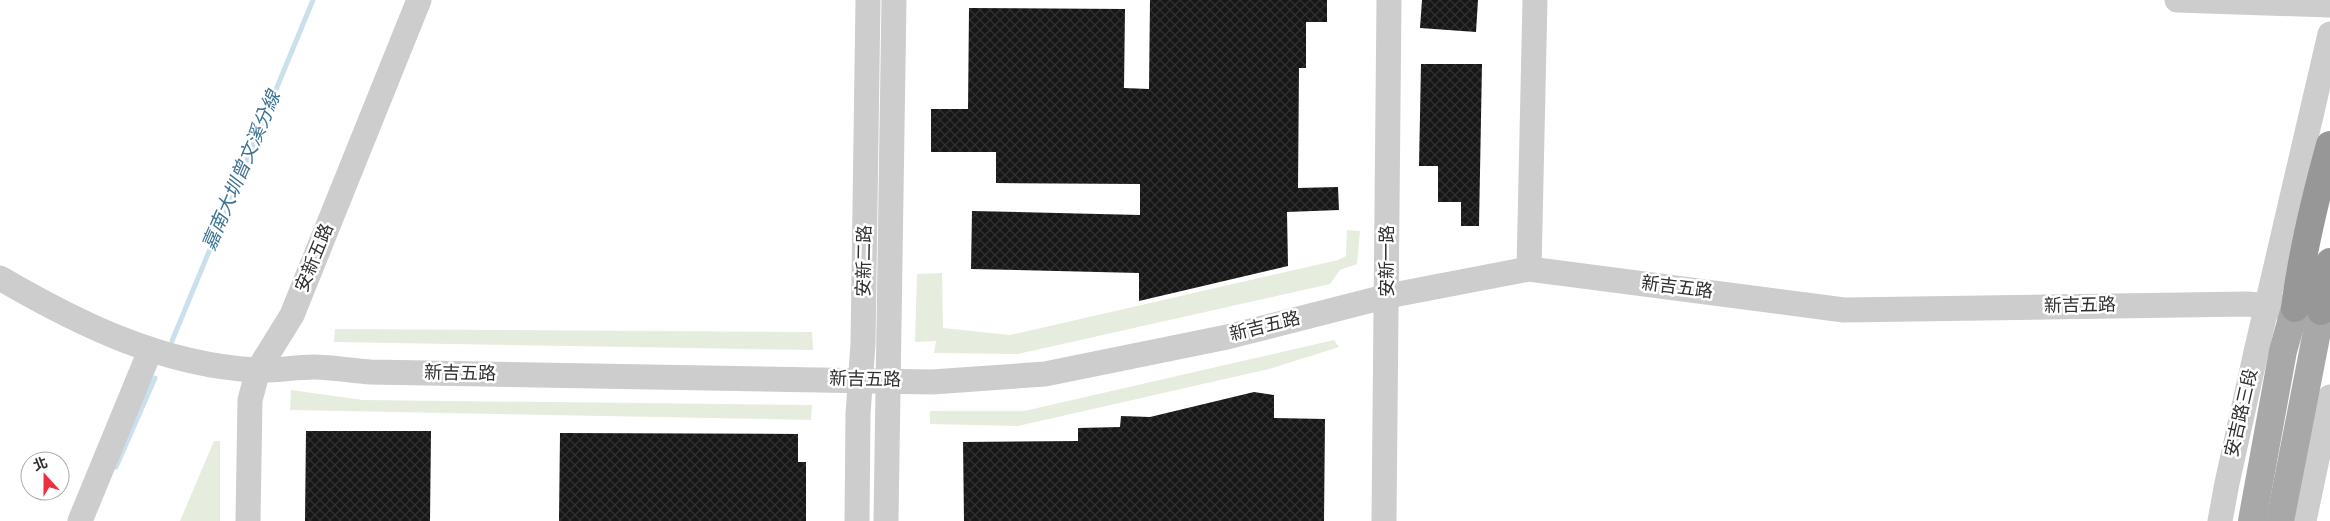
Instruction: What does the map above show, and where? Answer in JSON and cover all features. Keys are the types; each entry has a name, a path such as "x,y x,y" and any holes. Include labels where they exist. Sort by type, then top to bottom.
{"highway":[{"path":"2295,308 2301,264 2311,215 2330,145"},
{"path":"2326,311 2330,262"}],"main road":[{"name":"安吉路三段","path":"2252,521 2283,351 2295,308"},
{"path":"2280,521 2326,311"}],"street":[{"name":"安新五路","path":"248,521 250,400 258,370 292,315 419,0"},
{"name":"安新二路","path":"856,521 858,414 864,334 868,0"},
{"name":"安新二路","path":"886,521 894,0"},
{"name":"安新一路","path":"1384,521 1388,296 1389,0"},
{"path":"1529,269 1534,0"},
{"path":"2177,0 2330,5"},
{"name":"安吉路三段","path":"2220,521 2312,104 2330,34"},
{"name":"新吉五路","path":"0,278 34,298 150,351 188,362 258,370 315,367 371,372 932,382 1045,374 1227,337 1388,296 1529,269 1844,310 2240,304 2326,311"},
{"path":"80,521 150,351"},
{"path":"2304,521 2330,397"}],"green space":[{"path":"1347,230 1360,231 1357,264 1340,270 1330,284 1018,354 934,353 936,341 915,342 917,274 942,273 943,328 1010,335 1338,260 1346,256"},
{"path":"335,329 812,332 813,350 334,342"},
{"path":"1334,340 1339,347 1269,369 1018,426 930,424 930,411 1024,411"},
{"path":"291,390 363,400 812,405 811,420 290,410"},
{"path":"214,441 220,441 220,521 180,521"}],"building":[{"path":"1150,0 1327,0 1327,22 1306,22 1306,68 1299,68 1298,188 1338,187 1339,210 1287,212 1288,266 1139,301 1139,273 971,269 972,211 1140,215 1140,184 996,183 996,152 931,152 931,109 968,109 969,8 1125,9 1124,88 1149,89"},
{"path":"1422,0 1478,0 1476,32 1420,28"},
{"path":"1421,64 1482,64 1479,226 1461,226 1461,202 1438,202 1438,166 1419,166"},
{"path":"1254,392 1274,395 1274,418 1325,419 1324,521 964,521 963,442 1078,441 1078,428 1120,427 1121,416 1150,417"},
{"path":"306,431 431,431 430,521 305,521"},
{"path":"560,433 798,434 798,462 806,462 806,521 559,521"}],"waterway":[{"name":"嘉南大圳曾文溪分線","path":"172,341 313,0"},
{"name":"嘉南大圳曾文溪分線","path":"116,467 155,378"}]}
